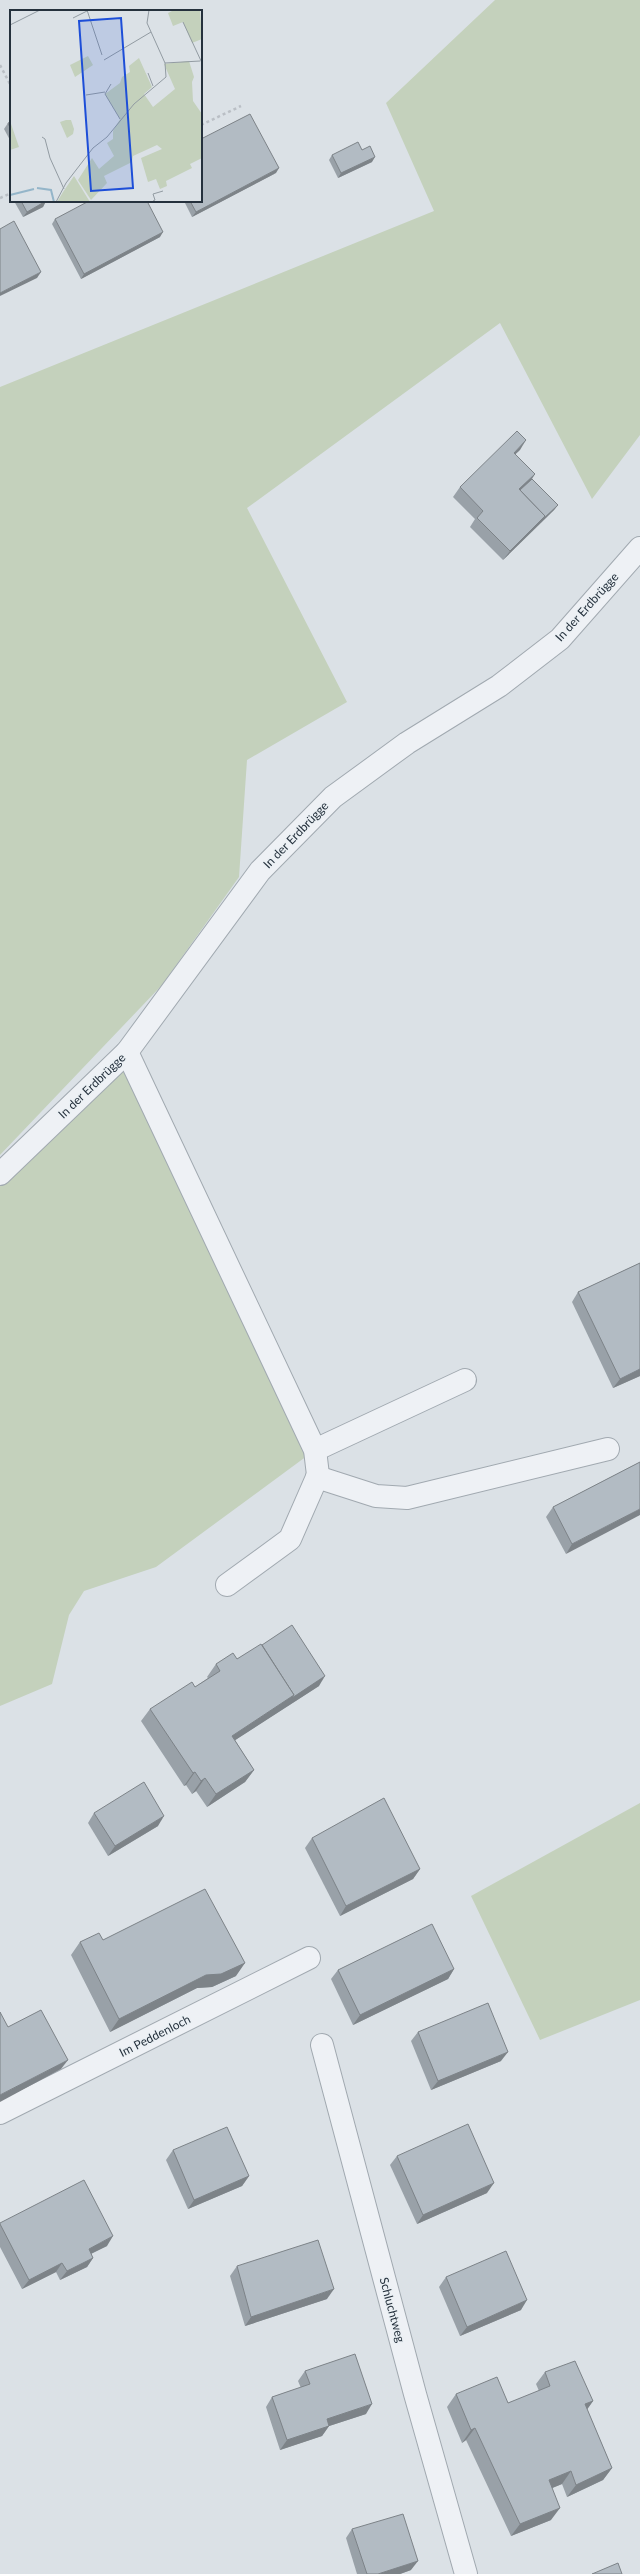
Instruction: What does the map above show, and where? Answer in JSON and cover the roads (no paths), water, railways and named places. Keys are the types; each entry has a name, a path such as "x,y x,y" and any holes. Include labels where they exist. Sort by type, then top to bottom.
{"street":[{"name":"In der Erdbrügge","path":"0,1174 126,1052 260,872 333,797 407,743 499,686 560,639 640,548"},
{"path":"126,1052 315,1450 317,1476 290,1540 227,1585"},
{"path":"315,1450 465,1380"},
{"path":"317,1476 376,1496 407,1498 608,1450"},
{"name":"Im Peddenloch","path":"0,2113 309,1958"},
{"name":"Schluchtweg","path":"322,2045 414,2394 466,2574"}]}
